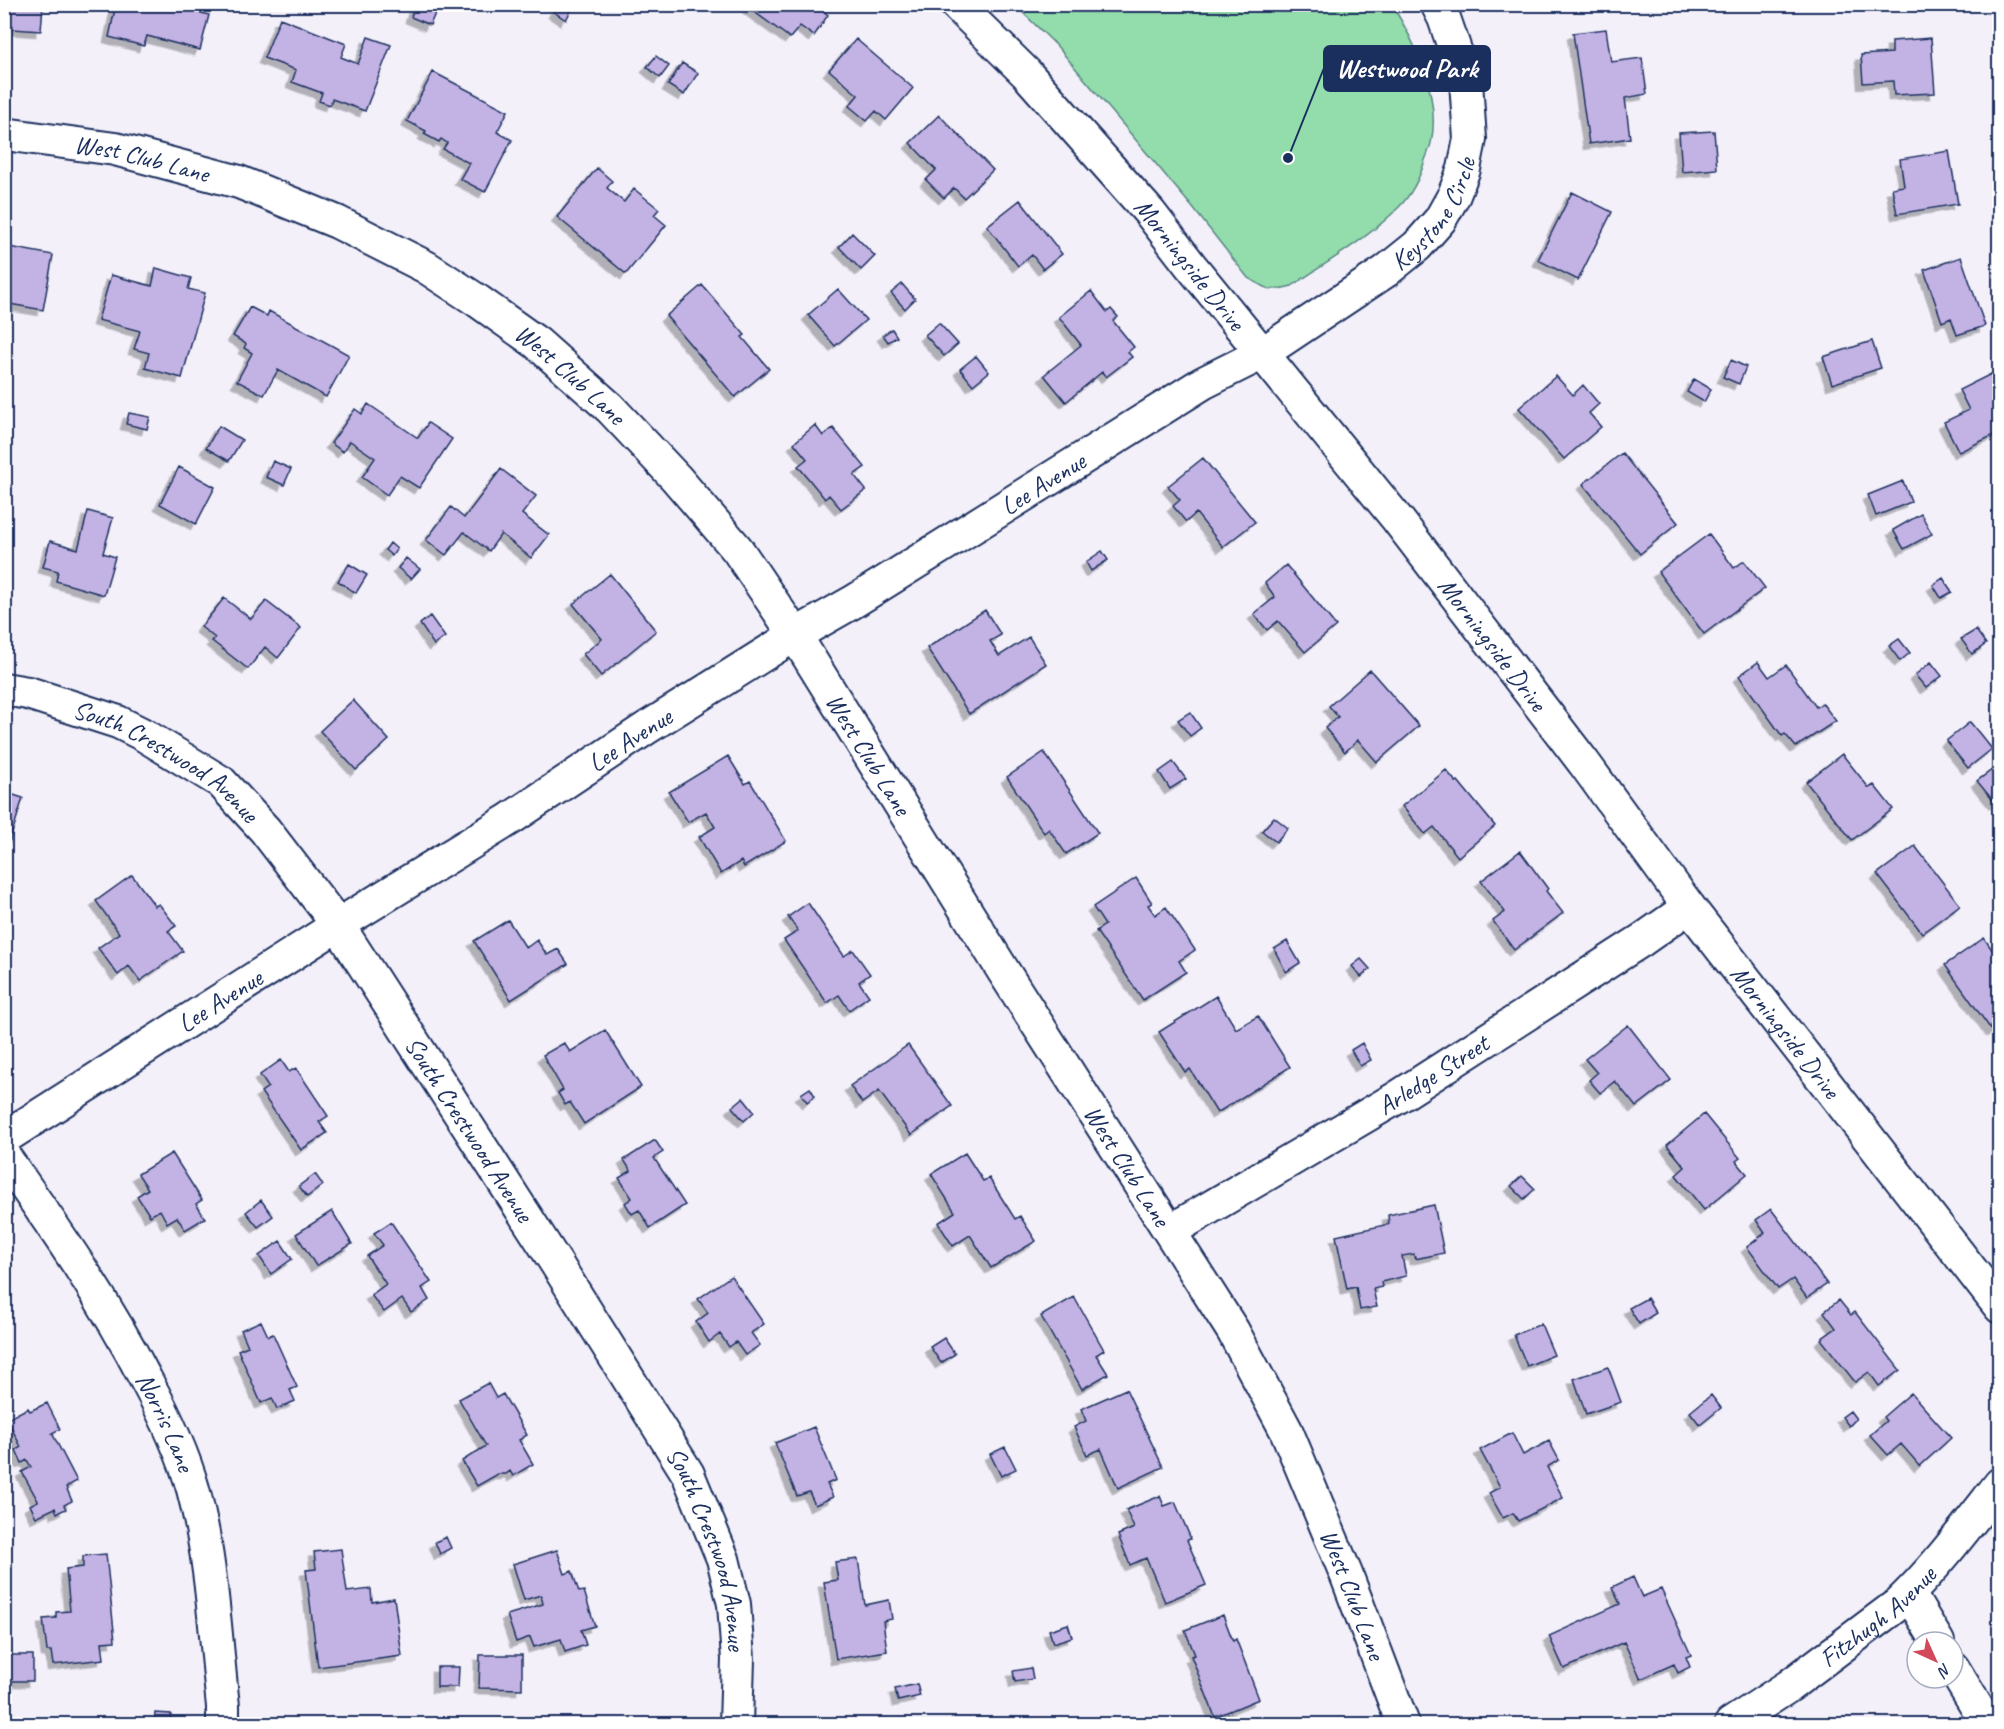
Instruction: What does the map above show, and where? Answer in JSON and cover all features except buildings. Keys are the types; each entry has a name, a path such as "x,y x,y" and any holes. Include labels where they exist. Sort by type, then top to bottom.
{"street":[{"name":"Morningside Drive","path":"956,4 1026,73 1142,204 1398,520 1584,763 1689,907 2000,1307"},
{"name":"Keystone Circle","path":"1263,353 1386,271 1417,246 1440,220 1454,195 1464,169 1470,139 1466,82 1437,4"},
{"name":"West Club Lane","path":"4,134 115,149 239,182 337,222 426,267 478,300 537,343 610,408 676,478 737,549 795,635 1004,972 1233,1331 1286,1430 1346,1574 1402,1725"},
{"name":"Lee Avenue","path":"4,1138 338,925 510,819 645,729 795,635 863,596 1203,383 1263,353"},
{"name":"South Crestwood Avenue","path":"4,689 28,693 118,722 144,735 221,782 265,830 338,925 556,1263 688,1474 723,1559 734,1604 738,1659 736,1725"},
{"name":"Arledge Street","path":"1170,1232 1398,1097 1642,940 1689,907"},
{"name":"Norris Lane","path":"4,1156 77,1261 119,1329 175,1435 193,1489 205,1546 223,1706 223,1725"},
{"name":"Fitzhugh Avenue","path":"1731,1725 1789,1686 1897,1605 1957,1539 2000,1484"},
{"path":"1909,1594 1931,1630"},
{"path":"1965,1689 1986,1725"}],"green space":[{"path":"1015,5 1392,5 1417,51 1432,103 1432,138 1421,173 1403,202 1361,239 1292,286 1279,289 1264,287 1248,278 1193,208 1056,45"}],"place":[{"name":"Westwood Park","path":"1288,158"}]}
